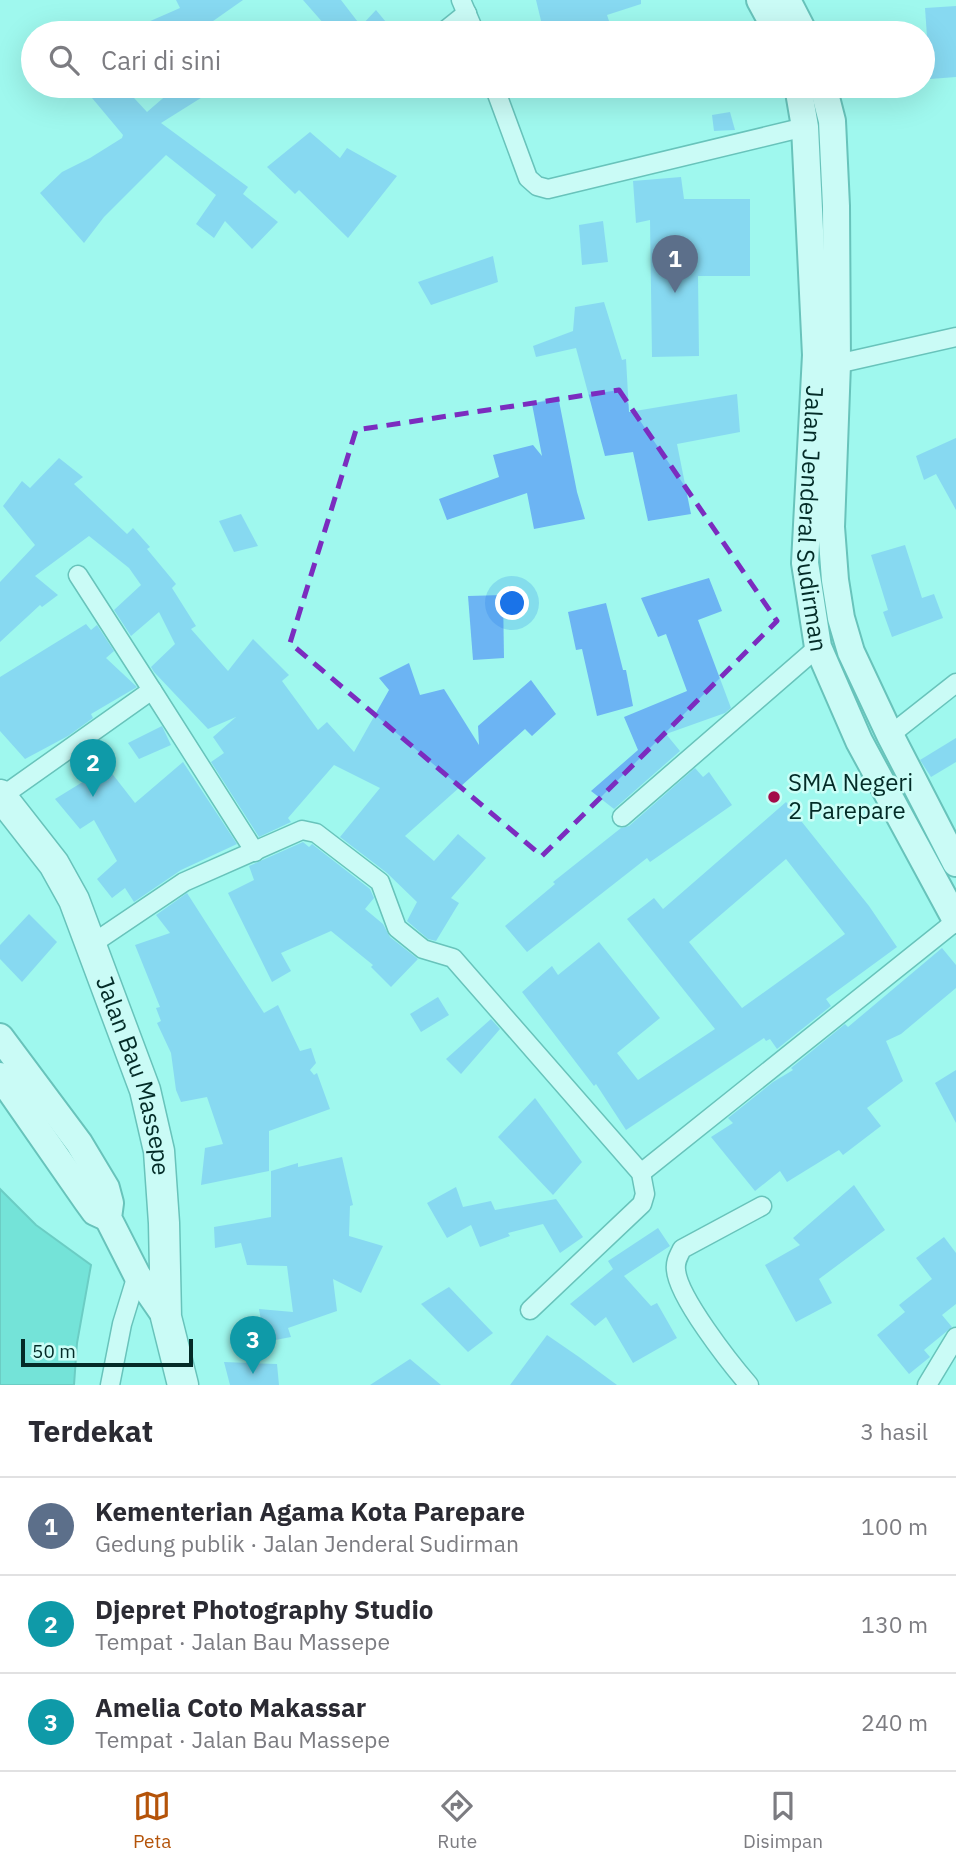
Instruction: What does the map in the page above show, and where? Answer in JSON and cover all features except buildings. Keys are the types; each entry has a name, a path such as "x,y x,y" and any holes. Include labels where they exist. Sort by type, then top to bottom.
{"highway":[{"name":"Jalan Bau Massepe","path":"1,796 54,864 74,900 145,1090 159,1151 166,1317 183,1385"}],"main road":[{"path":"760,0 771,21"},
{"path":"787,0 798,21"},
{"name":"Jalan Jenderal Sudirman","path":"801,98 826,366 831,527 841,618 851,652 956,863"},
{"name":"Jalan Jenderal Sudirman","path":"826,98 832,121 836,206 826,366 805,563 818,647 859,741 956,921"},
{"path":"0,1037 79,1143 106,1188 110,1203 108,1218 137,1275 166,1317"},
{"path":"0,1076 95,1212 108,1218"}],"street":[{"path":"452,21 464,6"},
{"path":"498,98 528,178 537,186 548,189 805,127"},
{"path":"826,366 956,337"},
{"path":"78,575 255,852"},
{"path":"622,817 818,647"},
{"path":"890,735 956,682"},
{"path":"1,796 152,690"},
{"path":"92,944 184,882 302,830 316,833 380,882 397,928 423,949 453,958 641,1173 645,1194 642,1204 530,1310"},
{"path":"641,1173 956,921"},
{"path":"748,1385 682,1291 676,1272 676,1260 682,1250 762,1206"},
{"path":"110,1385 122,1324 137,1275"},
{"path":"927,1385 956,1338"}],"highlighted area":[{"path":"619,390 777,621 542,856 290,643 356,430"}],"water":[{"path":"0,1189 36,1225 91,1265 77,1343 74,1385 0,1385"}],"place":[{"name":"Kementerian Agama Kota Parepare","path":"675,293"},
{"name":"Djepret Photography Studio","path":"93,797"},
{"name":"SMA Negeri 2 Parepare","path":"774,797"},
{"name":"Amelia Coto Makassar","path":"253,1374"}]}
